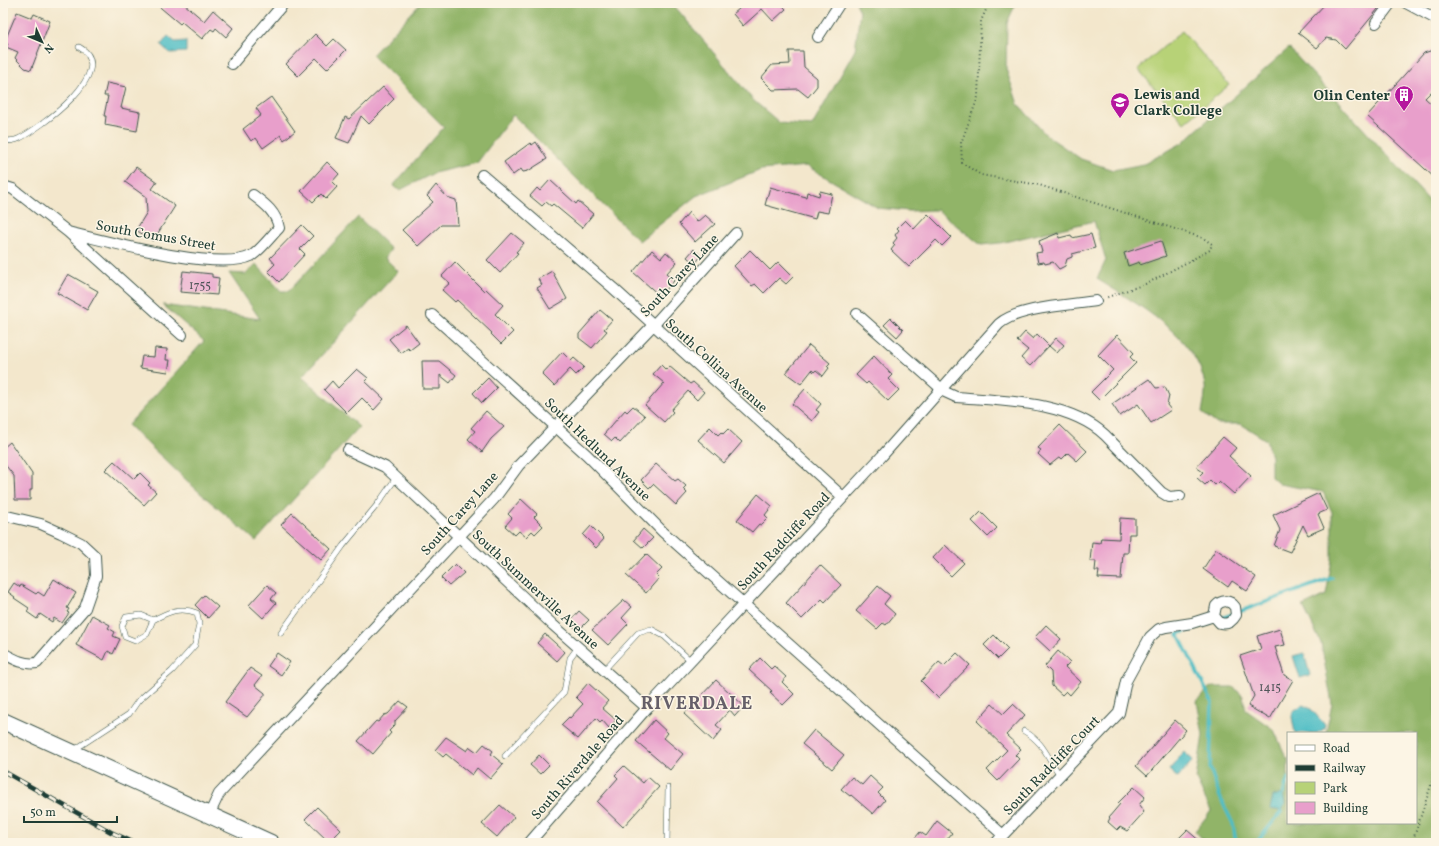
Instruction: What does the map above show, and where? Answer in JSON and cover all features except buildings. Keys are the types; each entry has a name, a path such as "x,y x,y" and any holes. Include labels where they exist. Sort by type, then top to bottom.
{"main road":[{"path":"3,722 271,843"}],"street":[{"path":"232,64 284,3"},
{"path":"818,37 840,3"},
{"path":"1376,24 1391,3"},
{"path":"1406,3 1436,19"},
{"name":"South Collina Avenue","path":"482,175 613,288 843,497"},
{"path":"3,186 13,189 68,232 182,335"},
{"name":"South Comus Street","path":"68,232 123,246 213,262 238,259 252,256 279,228 278,220 274,213 253,195"},
{"name":"South Carey Lane","path":"209,816 219,794 494,499 519,465 652,325 736,233"},
{"name":"South Radcliffe Road","path":"1003,835 744,604 1004,320 1020,313 1096,301"},
{"path":"857,314 874,327 941,389 956,396 1045,407 1084,420 1105,435 1161,492 1169,497 1180,496"},
{"name":"South Hedlund Avenue","path":"432,316 556,426 602,469 663,532 744,604"},
{"name":"South Summerville Avenue","path":"348,450 379,463 578,647 647,708"},
{"path":"3,515 41,524 81,543 95,556 96,564 93,586 85,608 37,663 29,664 19,662 3,653"},
{"name":"South Riverdale Road","path":"529,843 647,708 744,604"},
{"name":"South Radcliffe Court","path":"1003,835 1118,713 1126,681 1150,637 1159,629 1192,623 1214,616"},
{"path":"996,843 1003,835"}],"lane":[{"path":"3,141 16,140 44,124 79,91 89,75 91,62 86,50 79,47"},
{"path":"281,633 343,546 377,505 396,478"},
{"path":"70,752 129,714 138,701 172,671 195,645 199,624 197,613 189,610 172,610 153,620 147,634 136,641 125,637 122,626 126,617 141,615 153,620"},
{"path":"604,670 638,633 651,629 664,636 691,661"},
{"path":"505,756 564,692 570,658 578,647"},
{"path":"1024,731 1035,737 1043,746 1060,775"},
{"path":"666,843 668,788"}],"path":[{"path":"989,3 981,21 978,97 961,143 962,162 981,175 1039,185 1203,238 1212,244 1210,250 1160,277 1096,301"},
{"path":"1412,843 1436,770"}],"green space":[{"path":"421,3 672,3 753,100 780,123 812,126 855,50 860,11 856,3 1016,3 1007,23 1006,69 1018,104 1046,135 1081,159 1113,170 1144,164 1182,143 1289,48 1436,208 1436,843 1206,843 1195,831 1211,811 1196,779 1203,735 1197,701 1210,687 1233,687 1243,696 1246,710 1274,730 1287,758 1287,824 1417,824 1417,732 1326,732 1332,704 1321,643 1303,606 1326,595 1332,559 1332,512 1323,492 1279,484 1271,477 1271,457 1266,440 1241,424 1217,424 1202,413 1205,386 1200,368 1191,352 1163,323 1146,310 1097,279 1106,260 1094,221 1000,243 981,245 937,210 909,211 878,208 807,166 761,170 696,196 639,241 513,115 477,163 434,173 400,190 393,186 444,127 372,55"},
{"path":"1182,31 1229,85 1184,123 1138,69"},
{"path":"358,217 391,249 385,258 398,271 302,377 359,427 256,541 198,491 128,425 204,341 163,305 260,319 229,273 246,274 256,264 281,291 289,291"}],"water":[{"path":"168,36 175,42 186,41 186,52 170,53 161,45"},
{"path":"1304,653 1310,675 1300,678 1293,656"},
{"path":"1303,705 1311,709 1325,725 1324,729 1319,732 1295,732 1292,717 1293,711"},
{"path":"1184,752 1193,760 1178,778 1169,770"},
{"path":"1283,794 1285,804 1282,811 1270,809 1273,796"}],"waterway":[{"path":"1219,619 1332,578"},
{"path":"1211,622 1178,634 1212,702 1210,768 1220,797 1233,824 1236,843"},
{"path":"1283,794 1287,781"},
{"path":"1256,843 1282,811"}],"railway":[{"path":"3,771 111,832 135,843"}],"place":[{"name":"Olin Center","path":"1404,112"},
{"name":"Lewis and Clark College","path":"1120,119"}],"district":[{"name":"RIVERDALE","path":"697,703"}]}
